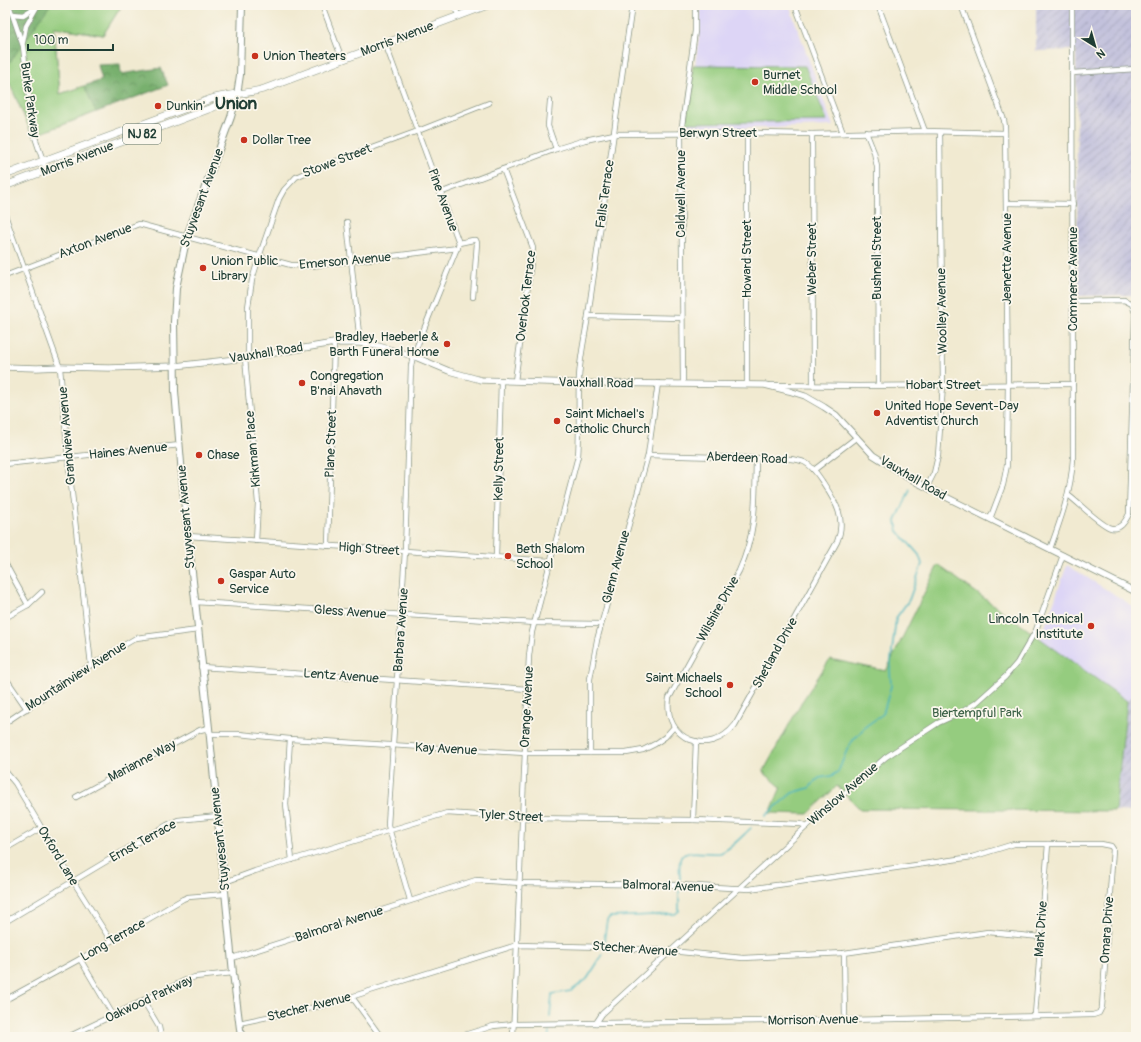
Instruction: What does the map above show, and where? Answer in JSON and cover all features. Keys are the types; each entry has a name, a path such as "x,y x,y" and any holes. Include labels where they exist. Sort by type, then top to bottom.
{"main road":[{"name":"Stuyvesant Avenue","path":"241,1037 233,974 225,882 188,536 175,391 174,322 176,288 187,236 232,113 237,95 240,75 242,5"},
{"name":"Morris Avenue","path":"5,175 220,96 237,95 264,89 488,5"},
{"name":"Morris Avenue","path":"5,186 214,107 237,95"}],"street":[{"name":"Burke Parkway","path":"10,5 22,46 31,126 46,170"},
{"path":"13,14 20,16 26,14 38,5"},
{"path":"22,46 26,26 38,5"},
{"path":"322,5 342,60"},
{"path":"453,5 459,16"},
{"name":"Falls Terrace","path":"579,383 581,358 632,5"},
{"name":"Caldwell Avenue","path":"683,384 681,133 695,31 695,5"},
{"path":"795,5 843,133"},
{"path":"878,5 925,132"},
{"name":"Jeanette Avenue","path":"961,5 1004,122 1005,133 1008,384 1007,465 1003,485 990,519"},
{"name":"Commerce Avenue","path":"1050,549 1068,496 1073,459 1072,5"},
{"name":"Pine Avenue","path":"385,43 459,246 413,356"},
{"path":"1072,73 1136,69"},
{"path":"550,101 548,126 556,149"},
{"name":"Stowe Street","path":"247,357 248,307 252,280 279,199 287,186 296,177 309,171 489,103"},
{"name":"Berwyn Street","path":"440,193 556,149 585,140 614,134 812,134 866,132 1005,133"},
{"name":"Bushnell Street","path":"866,132 874,152 877,167 878,385"},
{"name":"Woolley Avenue","path":"927,487 934,473 938,456 943,384 940,132"},
{"name":"Howard Street","path":"747,133 747,384"},
{"name":"Weber Street","path":"812,134 813,385"},
{"name":"Overlook Terrace","path":"503,168 533,248 515,381"},
{"path":"1006,203 1073,204"},
{"name":"Grandview Avenue","path":"5,214 60,367 68,457 91,665"},
{"path":"348,222 360,343"},
{"name":"Axton Avenue","path":"5,276 139,224 187,236"},
{"name":"Emerson Avenue","path":"187,236 280,263 298,266 352,261 459,246 476,240 473,297"},
{"path":"1068,496 1103,524 1111,528 1119,527 1125,522 1129,514 1135,312 1132,304 1124,300 1073,301"},
{"path":"588,316 682,318"},
{"name":"Vauxhall Road","path":"5,367 109,368 175,366 247,357 334,343 360,343 378,346 413,356 458,374 481,380 579,383 764,385 800,394 824,407 836,415 873,455 927,487 1136,592"},
{"name":"Plane Street","path":"328,546 334,343"},
{"name":"Barbara Avenue","path":"410,900 388,825 402,616 411,366 413,356"},
{"name":"Kirkman Place","path":"247,357 258,503 256,540"},
{"name":"Kelly Street","path":"496,557 501,381"},
{"name":"Orange Avenue","path":"513,1037 529,656 532,632 578,456 580,438 579,383"},
{"name":"Glenn Avenue","path":"590,753 590,679 601,624 648,456 658,383"},
{"name":"Hobart Street","path":"764,385 1074,384"},
{"path":"814,470 857,437"},
{"name":"Haines Avenue","path":"5,464 180,445"},
{"name":"Aberdeen Road","path":"648,456 791,459 806,463 814,470"},
{"name":"Wilshire Drive","path":"674,727 668,713 669,696 739,571 750,543 754,516 756,458"},
{"name":"Shetland Drive","path":"696,741 714,741 727,734 735,725 837,542 841,524 839,511 836,502 814,470"},
{"name":"High Street","path":"188,536 550,561"},
{"name":"Winslow Avenue","path":"596,1023 602,1014 670,951 807,826 886,757 938,724 976,703 1005,677 1028,647 1036,630 1063,555"},
{"path":"5,563 28,605"},
{"path":"5,618 28,605 42,592"},
{"name":"Gless Avenue","path":"195,602 402,616 535,623 601,624"},
{"name":"Mountainview Avenue","path":"5,722 27,709 91,665 136,638 198,630"},
{"name":"Lentz Avenue","path":"202,667 528,689"},
{"path":"5,677 27,709"},
{"path":"674,727 682,735 696,741 693,820"},
{"name":"Kay Avenue","path":"209,731 290,739 525,753 626,753 643,750 660,741 674,727"},
{"name":"Marianne Way","path":"76,797 200,730 209,731"},
{"path":"290,739 286,804 292,860"},
{"name":"Oxford Lane","path":"5,771 15,783 73,881 111,941"},
{"name":"Tyler Street","path":"225,882 255,871 447,812 522,818 693,820 801,824 807,826"},
{"name":"Ernst Terrace","path":"5,922 178,820 218,816"},
{"path":"5,848 41,828"},
{"name":"Balmoral Avenue","path":"232,958 472,881 679,885 749,889 972,857 1014,844 1101,844 1111,846"},
{"name":"Mark Drive","path":"1036,1015 1048,844"},
{"name":"Omara Drive","path":"1098,1013 1102,1007 1113,852 1111,846"},
{"name":"Long Terrace","path":"5,1000 80,959 183,899 188,897 226,894"},
{"name":"Stecher Avenue","path":"239,1023 325,1005 517,945 605,947 743,958 844,953 988,932 1041,937"},
{"path":"844,953 845,1020"},
{"path":"80,959 114,1015"},
{"name":"Oakwood Parkway","path":"68,1037 186,980 195,977 233,974"},
{"path":"352,997 381,1037"},
{"path":"143,1000 159,1027 161,1037"},
{"name":"Morrison Avenue","path":"458,1037 493,1026 514,1024 845,1020 1093,1015 1098,1013"}],"shaded area":[{"name":"Burnet Middle School","path":"701,5 789,5 833,126 686,130 699,37"},
{"path":"1036,5 1136,5 1136,295 1078,296 1076,50 1036,51"},
{"name":"Lincoln Technical Institute","path":"1067,565 1136,608 1136,693 1127,701 1039,644"},
{"path":"1136,693 1136,812 1115,811 1127,701"}],"green space":[{"path":"5,5 122,5 103,35 54,27 60,94 102,80 98,65 120,64 121,74 161,68 168,85 33,136 5,73"},
{"path":"50,5 122,5 103,35 54,27 60,94 84,86 96,112 33,136 5,73 5,69"},
{"path":"693,65 805,66 827,121 686,123"},
{"name":"Biertempful Park","path":"938,565 1127,701 1115,811 860,809 837,786 808,814 770,813 781,787 763,772 801,703 830,659 886,671"}],"waterway":[{"path":"765,816 792,793 809,788 819,778 831,776 838,772 849,745 866,726 883,714 891,686 890,669 896,618 909,600 922,564 919,555 898,531 896,521 910,490"},
{"path":"680,879 679,868 681,857 684,854 693,852 720,853 732,846 751,828"},
{"path":"604,941 607,920 610,917 675,914 679,911 679,891"},
{"path":"550,1017 552,994 571,991 587,979 603,954"},
{"path":"549,1031 549,1037"}],"place":[{"name":"Union Theaters","path":"255,56"},
{"name":"Burnet Middle School","path":"755,82"},
{"name":"Dunkin'","path":"158,106"},
{"name":"Dollar Tree","path":"244,140"},
{"name":"Union Public Library","path":"203,268"},
{"name":"Bradley, Haeberle & Barth Funeral Home","path":"447,344"},
{"name":"Congregation B'nai Ahavath","path":"302,383"},
{"name":"United Hope Sevent-Day Adventist Church","path":"877,413"},
{"name":"Saint Michael's Catholic Church","path":"557,421"},
{"name":"Chase","path":"199,455"},
{"name":"Beth Shalom School","path":"508,556"},
{"name":"Gaspar Auto Service","path":"221,581"},
{"name":"Lincoln Technical Institute","path":"1091,626"},
{"name":"Saint Michaels School","path":"730,685"}],"district":[{"name":"Union","path":"236,103"}]}
